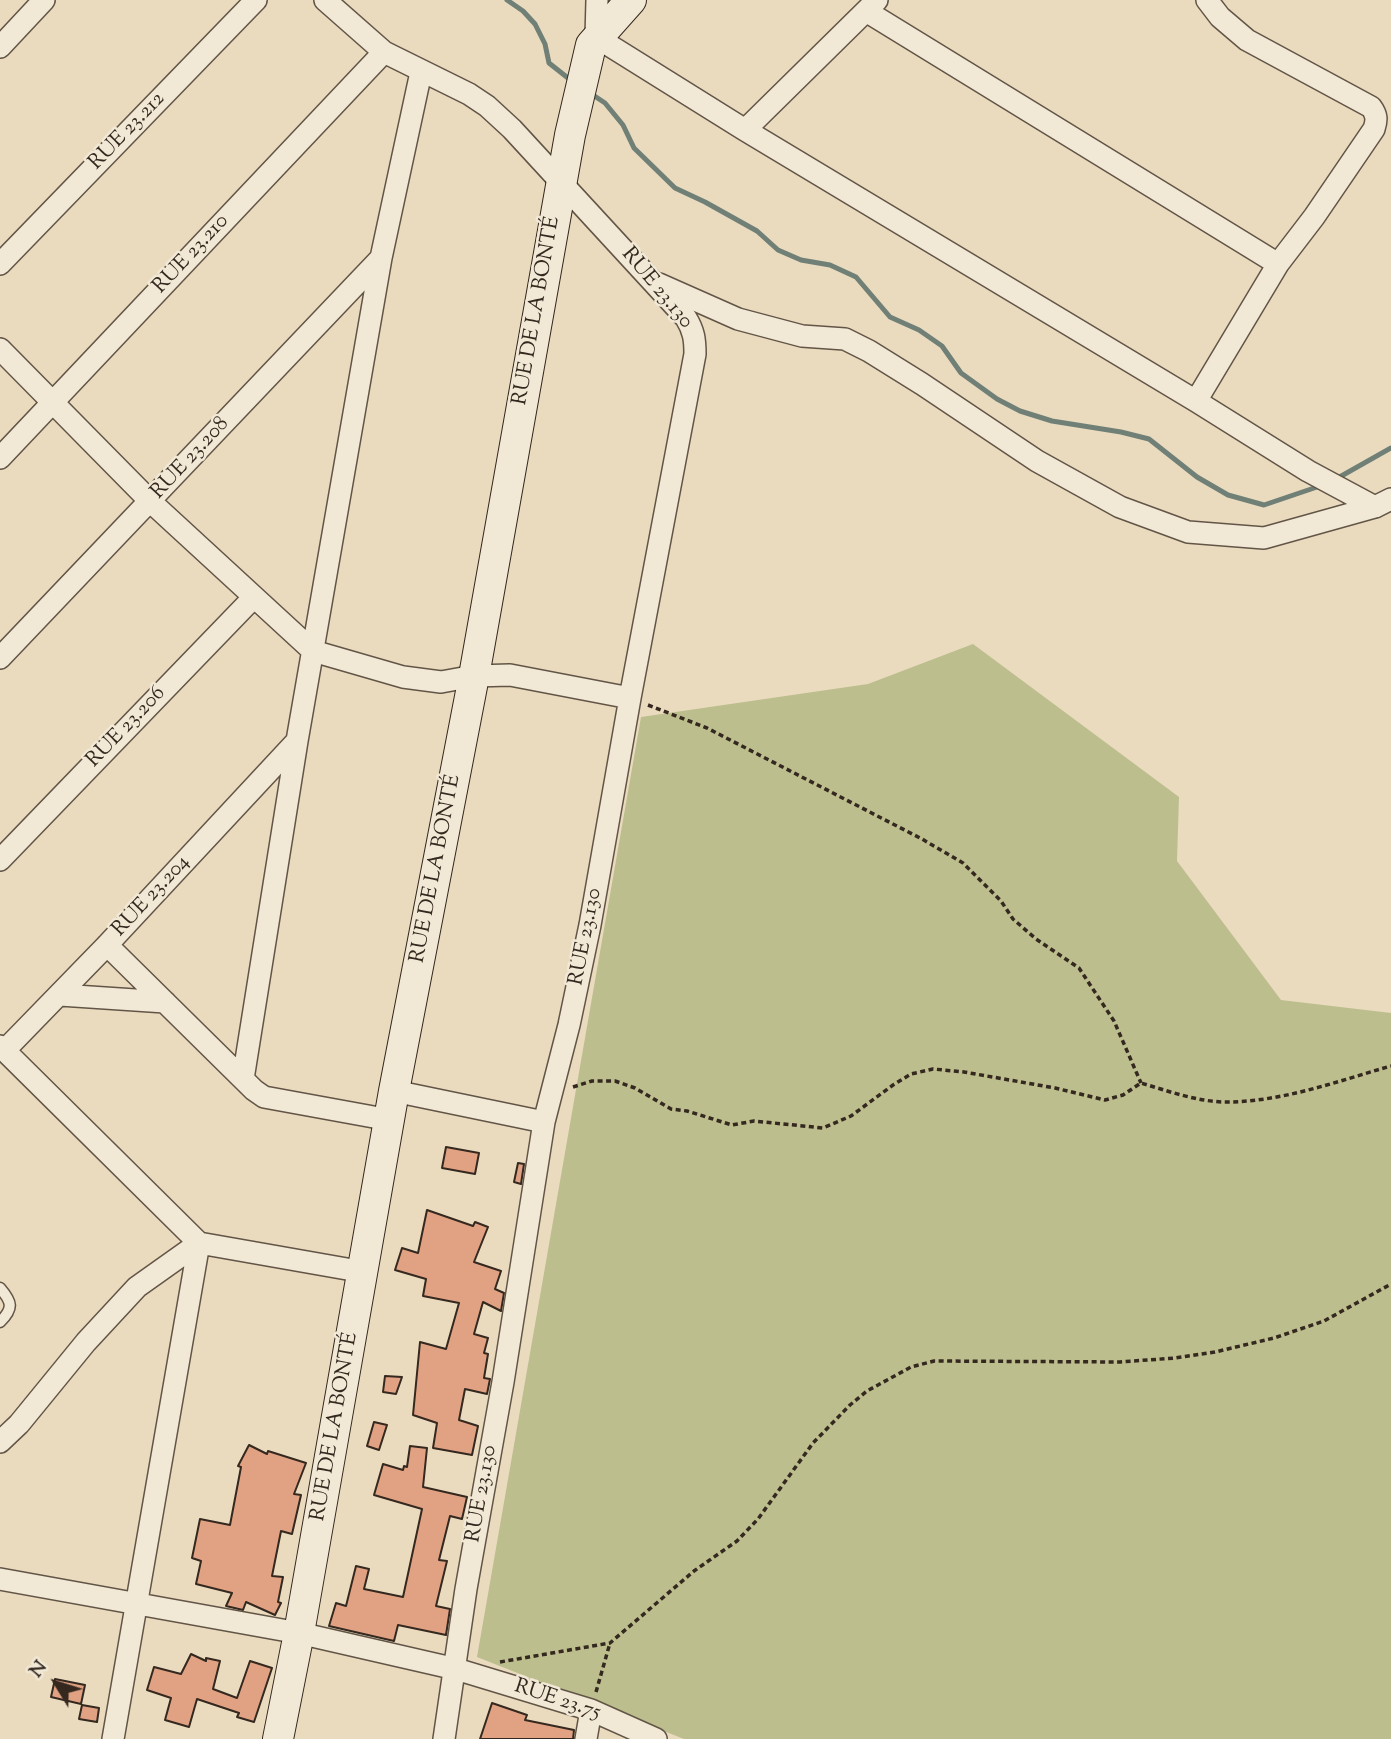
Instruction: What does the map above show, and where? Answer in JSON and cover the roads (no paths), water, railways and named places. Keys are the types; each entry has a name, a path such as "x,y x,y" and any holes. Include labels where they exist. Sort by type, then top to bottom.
{"street":[{"path":"0,47 44,0"},
{"name":"RUE 23.212","path":"0,264 256,0"},
{"name":"RUE 23.130","path":"325,0 384,52 488,106 686,318 693,330 695,354 590,925 569,1025 544,1122 503,1382 466,1589 444,1739"},
{"name":"RUE DE LA BONTÉ","path":"278,1739 364,1272 394,1091 474,676 561,182 592,45 597,0"},
{"path":"631,0 592,45 745,130 1308,471 1374,502"},
{"path":"1196,401 1278,264 1314,217 1377,121 1376,113 1371,107 1247,40 1220,17 1207,0"},
{"path":"745,130 871,6 1278,264"},
{"name":"RUE 23.210","path":"0,458 384,52"},
{"path":"243,1079 297,741 381,258 421,72"},
{"name":"RUE 23.208","path":"0,658 381,258"},
{"path":"651,280 738,319 802,336 845,339 922,384 1037,461 1120,507 1188,532 1265,538 1374,502"},
{"path":"0,349 151,502 313,651 403,677 442,682 474,676 510,675 630,698"},
{"name":"RUE 23.206","path":"0,860 254,597"},
{"name":"RUE 23.204","path":"2,1050 60,995 297,741"},
{"path":"107,945 264,1097 390,1120"},
{"path":"60,995 165,1002"},
{"path":"2,1050 199,1243 364,1272"},
{"path":"394,1091 544,1122"},
{"path":"0,1442 19,1424 86,1342 137,1287 199,1243"},
{"path":"113,1739 199,1243"},
{"name":"RUE 23.75","path":"0,1579 299,1633 456,1669 591,1710 656,1739"},
{"path":"586,1739 591,1710"}],"lane":[{"path":"0,1288 11,1300 11,1308 0,1322"}],"waterway":[{"path":"507,0 535,24 545,44 549,63 573,82"},
{"path":"590,93 605,103 623,125 634,148 675,188 757,231 778,250 801,260 830,265 856,277 890,317 919,330 942,346 961,373 997,399 1020,411 1052,421 1149,439 1197,477 1228,495 1264,505 1320,486"},
{"path":"1336,479 1391,448"}]}
